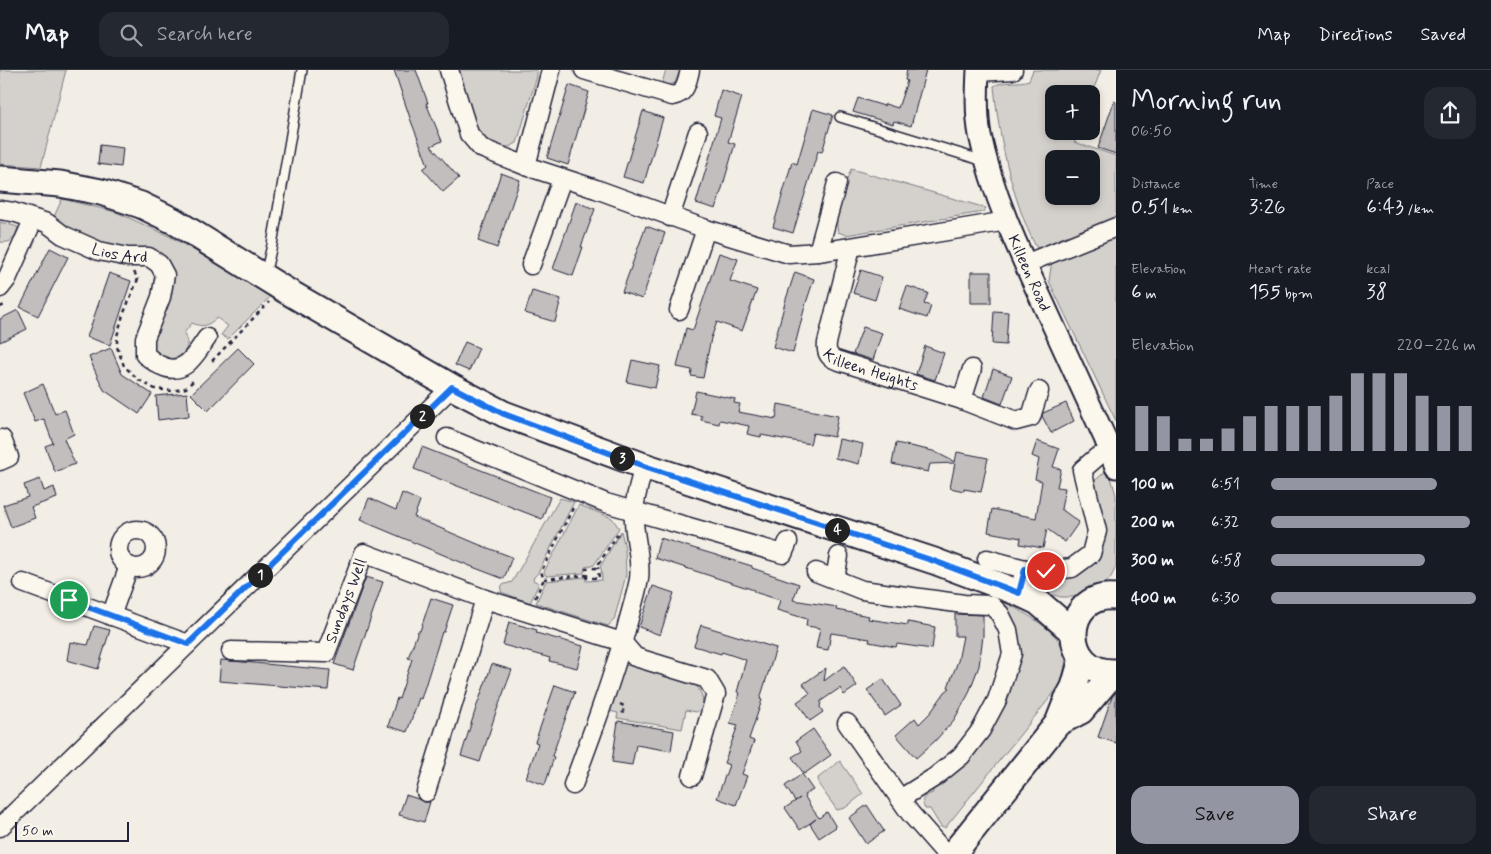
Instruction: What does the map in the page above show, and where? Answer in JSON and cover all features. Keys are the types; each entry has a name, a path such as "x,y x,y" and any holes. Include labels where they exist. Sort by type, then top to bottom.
{"main road":[{"path":"0,179 60,184 101,192 141,205 174,221 452,387 504,414 644,466 934,561 1029,598 1084,608"},
{"path":"1114,593 1096,600 1084,608 1076,620 1073,632 1075,644 1082,659 1096,669 1105,672 1115,672"},
{"path":"1029,598 1073,632"},
{"path":"953,854 1058,723 1074,687 1082,659"},
{"path":"1058,723 1081,711 1115,672"}],"street":[{"path":"449,70 470,134 480,148 670,217 789,254 818,252 1008,221"},
{"path":"526,166 551,70"},
{"path":"584,70 672,96 681,93 685,88 690,70"},
{"path":"978,71 1013,70"},
{"name":"Killeen Road","path":"978,71 977,93 980,135 995,188 1025,264 1110,455"},
{"path":"670,217 698,132"},
{"path":"531,265 562,179"},
{"path":"818,252 837,183"},
{"name":"Lios Ard","path":"0,210 13,212 47,223 63,235 99,251 128,258 149,257 159,264 165,275 161,297 146,338 145,355 162,367 176,369 188,365 207,338"},
{"path":"0,288 7,279 11,254 30,227"},
{"path":"1025,264 1116,227"},
{"path":"679,310 706,229"},
{"name":"Killeen Heights","path":"851,247 827,343 828,354 836,360 962,400 1016,421 1031,417 1039,391"},
{"path":"962,400 972,369"},
{"path":"0,827 452,387"},
{"path":"447,438 606,503 783,554 788,542"},
{"path":"0,440 2,439 9,457 0,461"},
{"path":"987,560 1025,569 1046,571 1072,568 1090,554 1097,531 1082,470 1110,455"},
{"path":"574,785 605,698 636,591 639,577 639,556 634,524 634,510 644,466"},
{"name":"Sundays Well","path":"231,651 326,652 364,553 485,599 622,642 635,657 707,679 716,694 692,776"},
{"path":"835,579 839,556"},
{"path":"111,616 129,566"},
{"path":"1025,569 1029,598"},
{"path":"816,572 862,590 964,604 991,605 1000,614 1008,630 1012,654 996,700 981,730 961,756 935,777 900,799"},
{"path":"22,582 188,644"},
{"path":"426,792 485,599"},
{"path":"847,723 921,827 946,854"}],"lane":[{"path":"265,277 302,70"},
{"path":"840,117 987,161"}],"path":[{"path":"528,612 544,579 541,572 581,493"},
{"path":"596,568 622,527 625,537"},
{"path":"596,568 598,568 599,578 587,578 586,569 596,568"},
{"path":"544,579 587,575"}],"shaded area":[{"path":"0,70 66,70 41,167 0,164"},
{"path":"452,70 537,70 537,76 517,143 509,147 482,141 475,133"},
{"path":"666,70 680,70 675,83 668,85 662,83"},
{"path":"1033,70 1101,70 1095,85 1045,85 1045,140 1075,140 1074,142 1098,150 1045,150 1045,205 1100,205 1100,151 1116,156 1116,219 1040,248 1036,247 1013,189 999,127 994,86 1002,83 1029,80"},
{"path":"851,169 986,208 983,212 846,235 838,232 837,216 840,200"},
{"path":"62,199 116,212 169,236 272,295 228,339 221,335 228,326 217,318 205,325 192,323 184,333 187,343 184,352 174,358 165,359 158,357 150,352 165,265 84,240 53,219"},
{"path":"0,222 18,227 11,241 0,242"},
{"path":"1116,235 1116,421 1049,281 1052,260"},
{"path":"1105,457 1116,495 1116,567 1110,579 1097,590 1082,597 1061,597 1031,587 1033,579 1049,580 1076,576 1084,572 1096,559 1102,543 1103,526 1100,508 1092,483 1105,472 1103,458"},
{"path":"560,498 574,502 538,573 534,577 533,580 539,583 530,603 501,592 502,585 512,582"},
{"path":"579,505 612,518 619,528 594,565 585,567 584,573 546,576 544,572"},
{"path":"621,531 625,548 626,575 614,620 608,626 536,603 546,581 585,577 586,581 602,580 600,567"},
{"path":"1006,603 1049,630 1062,645 1066,661 1061,684 945,828 941,827 930,809 925,809 923,798 933,793 931,786 976,748 1016,636 1010,613 1005,605"},
{"path":"631,665 697,686 702,697 702,709 696,712 686,710 682,729 617,718 618,713 605,710 624,666"},
{"path":"840,761 863,794 845,808 837,810 819,785 818,778"}],"building":[{"path":"394,70 416,70 428,103 426,103 442,141 431,146 459,178 443,192 423,169 428,165"},
{"path":"907,70 926,70 911,126 894,121 893,124 853,112 858,98 898,108 907,81 905,80"},
{"path":"569,85 589,92 568,165 547,158"},
{"path":"721,90 742,97 728,142 735,144 716,209 696,203 721,118 714,116"},
{"path":"1114,101 1116,102 1116,154 1098,148"},
{"path":"813,109 833,115 822,152 818,151 793,233 773,227 792,162 797,164"},
{"path":"643,111 663,118 644,183 623,177"},
{"path":"100,145 123,148 121,167 98,164"},
{"path":"501,173 520,180 497,248 478,241"},
{"path":"576,202 595,209 573,276 553,269"},
{"path":"646,226 665,233 642,299 622,292"},
{"path":"50,248 68,257 38,316 20,307"},
{"path":"719,253 738,259 730,281 757,290 742,331 717,322 711,338 703,378 691,376 692,370 677,367 686,328 693,330"},
{"path":"861,270 882,277 875,300 853,293"},
{"path":"795,272 814,279 793,353 773,347"},
{"path":"971,272 991,272 991,303 971,303"},
{"path":"109,273 131,281 110,345 87,337"},
{"path":"907,286 928,293 924,304 931,306 927,318 899,309"},
{"path":"532,291 561,299 555,322 525,313"},
{"path":"18,310 27,329 0,342 0,319"},
{"path":"994,311 1008,312 1006,345 992,344"},
{"path":"863,327 882,333 873,360 853,354"},
{"path":"465,342 479,348 469,371 455,365"},
{"path":"925,346 944,353 935,380 916,374"},
{"path":"111,348 122,374 152,394 139,414 104,390 89,357"},
{"path":"238,348 254,364 208,411 191,394"},
{"path":"632,360 660,366 655,388 627,382"},
{"path":"993,369 1012,376 1002,404 984,397"},
{"path":"43,384 55,414 65,410 74,434 64,439 75,464 55,472 45,446 53,443 44,419 35,422 23,393"},
{"path":"696,391 735,399 734,403 740,404 738,412 776,419 778,404 838,416 834,437 813,433 810,444 747,434 749,426 720,420 719,424 701,420 702,416 691,414"},
{"path":"187,393 189,416 158,420 156,396"},
{"path":"1066,403 1074,421 1051,433 1042,416 1043,413"},
{"path":"839,439 863,444 859,464 835,458"},
{"path":"1037,441 1059,449 1053,467 1061,469 1057,487 1065,488 1061,509 1079,522 1065,542 1047,529 1043,548 1020,544 1021,538 988,532 992,509 1036,518 1042,481 1035,479 1039,459 1032,456"},
{"path":"896,443 933,451 955,462 957,452 988,458 981,492 950,488 955,463 930,464 928,472 892,464"},
{"path":"422,447 550,497 542,519 414,469"},
{"path":"40,479 44,491 54,487 57,498 31,507 35,518 11,527 3,505 28,497 24,485"},
{"path":"402,493 420,501 414,517 512,557 504,579 360,520 369,498 396,510"},
{"path":"660,538 752,566 752,568 799,584 793,600 837,607 836,610 869,616 868,619 908,625 908,622 935,627 932,649 897,644 896,647 869,642 870,639 831,633 828,650 816,648 820,628 806,626 807,619 777,610 780,600 655,558"},
{"path":"366,577 383,582 353,670 334,664"},
{"path":"653,586 674,593 660,635 639,627"},
{"path":"431,598 453,605 444,632 442,632 421,699 419,698 407,732 388,726 412,659 408,658 418,631 420,631"},
{"path":"955,614 983,615 983,636 979,666 968,695 954,720 916,758 896,735 915,718 919,724 950,688 948,687 958,661 963,636 955,636"},
{"path":"509,622 537,630 536,633 583,646 577,668 549,661 550,658 503,645"},
{"path":"701,625 776,648 749,739 754,741 742,774 747,776 736,805 717,798 729,765 724,763 738,725 730,723 740,693 737,692 746,660 694,646"},
{"path":"94,626 110,630 98,669 67,660 70,642 88,645"},
{"path":"221,660 330,670 328,690 219,681"},
{"path":"492,664 512,670 480,762 461,756"},
{"path":"844,666 857,686 844,695 840,688 821,701 820,707 823,712 810,721 797,702 810,693 803,684 826,668 824,681"},
{"path":"883,679 901,705 885,716 867,690"},
{"path":"555,685 575,692 552,756 554,757 545,785 526,778 538,743 535,742"},
{"path":"1116,692 1116,743 1098,737 1112,697"},
{"path":"618,721 674,731 671,751 636,745 632,765 612,762"},
{"path":"813,729 831,755 804,774 792,757 802,751 796,741"},
{"path":"802,774 813,790 804,795 811,807 819,818 827,812 836,827 819,838 810,824 816,819 800,830 785,808 800,798 795,801 785,786"},
{"path":"406,795 423,802 430,802 424,822 399,815"},
{"path":"867,805 884,831 866,844 849,818"}],"route":[{"path":"69,600 188,644 452,387 504,414 644,466 934,561 1019,593 1025,569 1046,571"}]}
